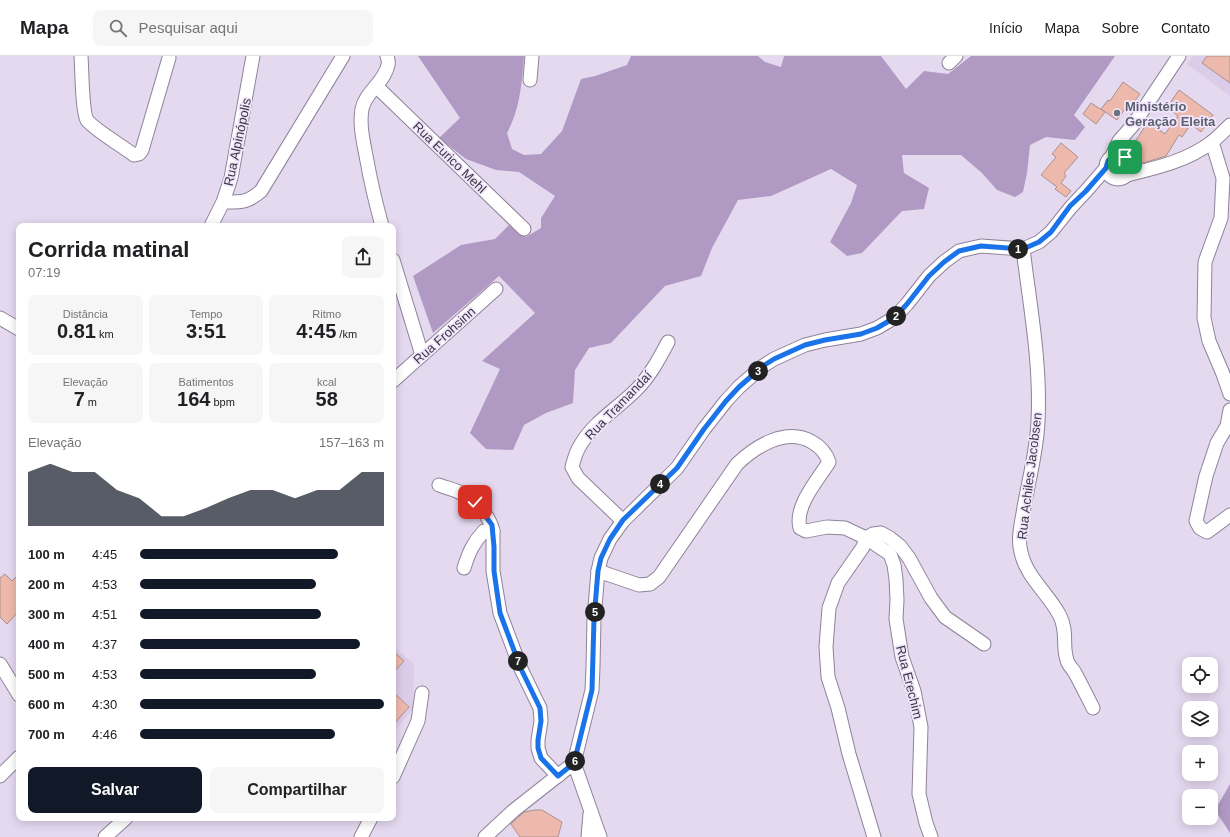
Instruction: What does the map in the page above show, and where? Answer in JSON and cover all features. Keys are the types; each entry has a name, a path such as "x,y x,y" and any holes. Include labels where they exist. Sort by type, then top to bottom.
{"street":[{"path":"81,56 84,111 87,121 134,155 139,154 142,150 169,58"},
{"name":"Rua Alpinópolis","path":"212,223 223,202 231,178 253,56"},
{"path":"223,202 243,202 252,198 261,191 343,56"},
{"path":"381,223 362,136 361,120 362,107 385,73 389,64 387,56"},
{"path":"530,80 532,56"},
{"path":"1086,191 1122,166 1126,144 1133,125 1180,56"},
{"name":"Rua Eurico Mehl","path":"376,86 524,229"},
{"path":"600,837 574,763 592,690 594,619 598,571 601,558 610,539 623,520 677,468 704,429 726,401 739,387 763,366 774,359 805,345 861,334 877,328 894,318 929,276 959,251 981,246 1023,249 1039,242 1051,232 1070,206 1086,191 1106,168 1109,174 1122,166 1145,171 1176,162 1212,142 1230,125"},
{"path":"1212,142 1223,178 1221,218 1205,262 1204,318 1209,341 1230,394"},
{"name":"Rua Achiles Jacobsen","path":"1023,249 1038,380 1038,421 1020,535 1021,552 1026,567 1052,602 1061,618 1065,632 1065,651 1067,661 1074,671 1093,708"},
{"path":"396,270 422,355"},
{"name":"Rua Frohsinn","path":"396,378 496,289"},
{"path":"0,318 16,326"},
{"name":"Rua Tramandaí","path":"623,520 578,478 572,467 574,457 581,444 593,429 636,390 658,362 668,342"},
{"path":"1230,410 1227,426 1217,443 1206,476 1196,521 1200,528 1207,532 1230,515"},
{"name":"Rua Erechim","path":"598,571 639,585 650,584 659,577 737,464 749,453 768,442 782,437 794,436 808,439 819,445 827,455 829,462 807,496 798,522 800,528 806,531 827,527 845,528 866,538 890,554 894,565 897,600 896,619 902,657 914,691 921,727 920,794 926,823 931,837"},
{"path":"439,486 464,494 475,502 492,525 494,571 500,613 521,669 540,708 541,721 538,748 541,758 558,776"},
{"path":"464,568 469,551 474,542 484,531 493,531"},
{"path":"874,837 828,677 826,647 829,608 838,583 863,547 866,538 872,534 881,533 900,546 931,598 945,617 984,644"},
{"path":"0,664 16,690"},
{"path":"396,770 418,721 422,693"},
{"path":"0,762 16,753"},
{"path":"0,776 16,760"},
{"path":"485,837 513,811 574,763"},
{"path":"588,837 591,810"},
{"path":"105,837 123,821"},
{"path":"361,837 369,821"}],"shaded area":[{"path":"418,56 524,56 518,105 507,133 512,149 524,155 541,154 562,131 581,79 595,76 627,65 631,56 758,56 765,62 781,67 784,56 881,56 906,89 924,71 948,74 971,56 1115,56 1074,115 1085,127 1075,140 1046,137 1030,145 1023,192 1015,197 997,190 982,173 961,155 902,155 904,173 929,188 924,209 902,211 862,253 847,256 830,242 851,203 857,185 831,169 771,196 738,200 712,248 701,276 665,286 611,343 589,348 575,370 573,403 546,413 524,425 513,450 486,449 470,433 500,369 482,361 535,313 499,276 433,333 413,276 461,245 495,239 509,225 526,237 541,228 541,218 555,196 519,172 496,170 466,159 439,138 460,118"},
{"path":"1193,56 1230,56 1230,96 1187,64"},
{"path":"396,649 414,664 413,709 396,729"},
{"path":"1230,784 1230,833 1218,815 1218,805"}],"building":[{"path":"1207,56 1230,56 1230,83 1202,63"},
{"path":"1123,82 1140,94 1127,111 1125,109 1117,120 1101,109 1108,100 1110,101"},
{"path":"1179,90 1213,115 1201,132 1191,124 1182,137 1179,135 1166,156 1143,163 1136,158 1140,151 1132,146 1148,122 1165,134 1178,116 1167,107"},
{"path":"1091,103 1105,112 1096,124 1083,114"},
{"path":"1061,143 1078,157 1064,173 1066,176 1061,183 1071,191 1066,197 1055,189 1057,187 1041,175 1056,157 1052,154"},
{"path":"5,574 12,581 16,577 16,614 7,624 0,617 0,578"},
{"path":"396,654 404,661 396,670"},
{"path":"396,695 409,707 396,722"},
{"path":"542,810 562,822 558,837 520,837 511,824 524,812"}],"place":[{"name":"Ministério Geração Eleita","path":"1117,113"}],"route":[{"path":"475,502 492,525 494,571 500,613 521,669 540,708 541,721 538,748 541,758 558,776 574,763 592,690 594,619 598,571 601,558 610,539 623,520 677,468 704,429 726,401 739,387 763,366 786,353 805,345 861,334 877,328 894,318 929,276 959,251 981,246 1023,249 1039,242 1051,232 1070,206 1086,191 1106,168 1108,161 1112,156 1119,155 1125,157"}]}
